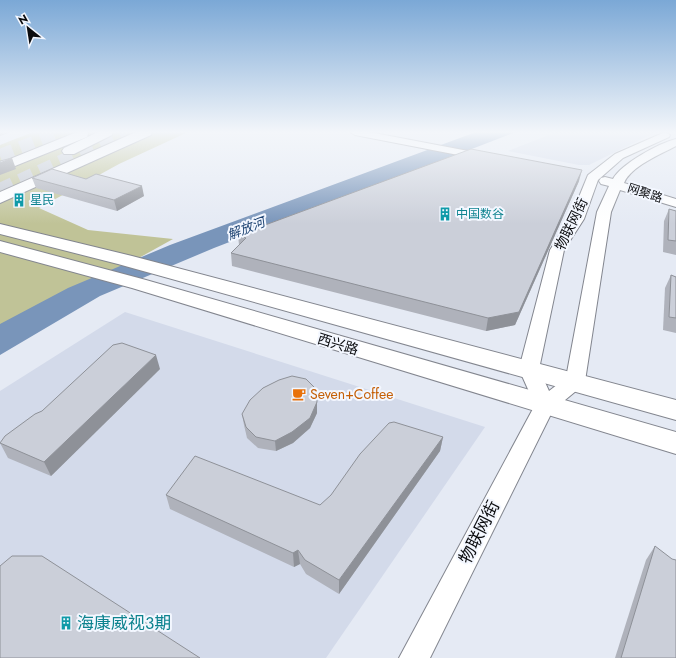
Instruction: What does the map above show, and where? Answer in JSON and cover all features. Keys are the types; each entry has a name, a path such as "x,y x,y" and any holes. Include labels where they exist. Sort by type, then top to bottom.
{"main road":[{"path":"0,168 13,163"},
{"path":"0,182 41,163"},
{"path":"0,198 78,163"},
{"name":"西兴路","path":"0,229 170,272 676,410"},
{"name":"西兴路","path":"0,246 139,284 676,443"}],"street":[{"path":"592,178 611,163"},
{"name":"物联网街","path":"414,658 545,405 575,382 604,212 620,177 637,163"},
{"name":"网聚路","path":"577,175 617,184 676,203"},
{"name":"物联网街","path":"529,369 557,250 577,219 592,178"},
{"path":"529,369 545,405"}],"shaded area":[{"path":"567,163 594,163 589,165"},
{"path":"125,312 485,427 326,658 0,658 0,391"}],"green space":[{"path":"0,163 122,163 39,208 88,230 173,239 0,335"}],"water":[{"name":"解放河","path":"393,163 436,163 214,248 100,296 0,355 0,324 68,288 170,245"}],"building":[{"name":"中国数谷","path":"434,163 543,163 582,170 519,312 488,318 231,253 246,238 238,235"},
{"path":"52,169 86,179 96,174 142,186 114,200 32,178"},
{"path":"669,209 676,211 676,241 668,240"},
{"path":"671,275 676,277 676,318 669,317"},
{"path":"122,343 156,355 44,462 0,443 5,436 35,414 42,411 113,345"},
{"path":"292,376 306,379 316,389 317,402 310,418 292,432 275,441 256,437 246,427 242,414 250,400 263,388 279,380"},
{"path":"394,422 443,437 339,580 305,560 298,550 293,553 166,495 195,456 320,505 331,495 360,454 389,423"},
{"path":"655,546 672,559 676,560 676,658 621,658"},
{"name":"海康威视3期","path":"12,556 42,556 200,658 0,658 0,566"}],"tunnel":[{"path":"0,190 59,163"}],"place":[{"name":"星民","path":"19,200"},
{"name":"中国数谷","path":"445,214"},
{"name":"Seven+Coffee","path":"299,394"},
{"name":"海康威视3期","path":"66,623"}]}
